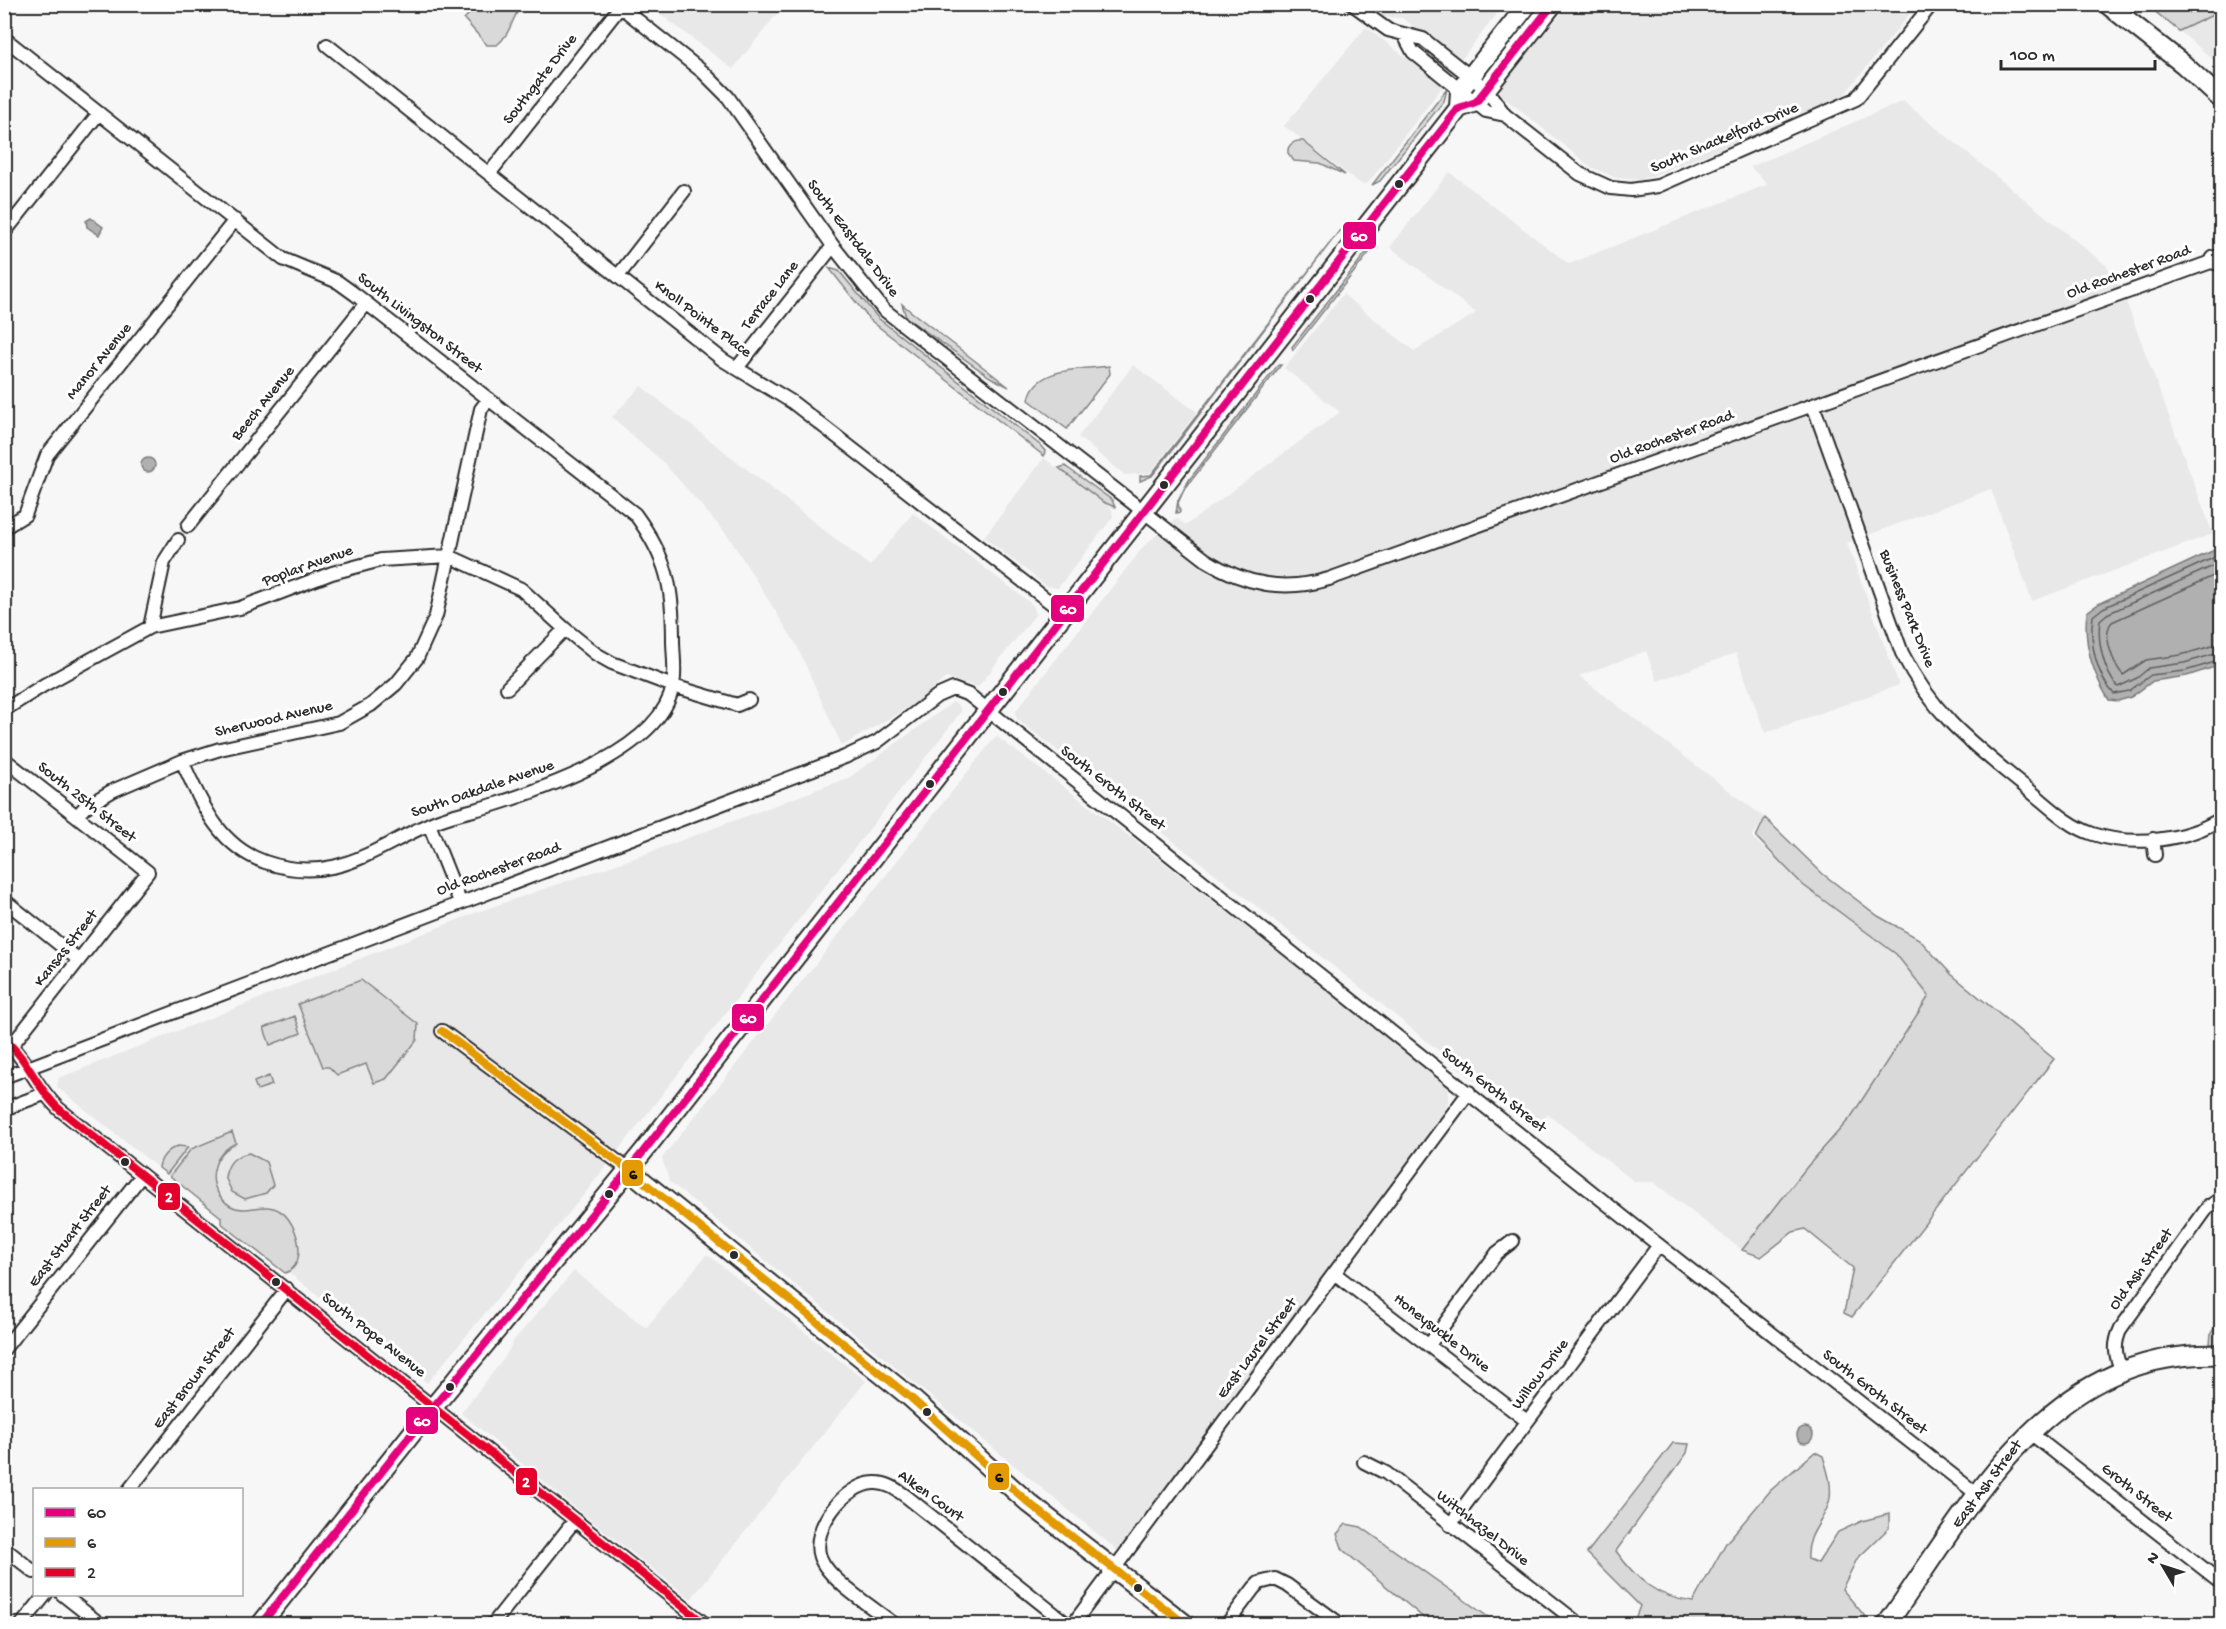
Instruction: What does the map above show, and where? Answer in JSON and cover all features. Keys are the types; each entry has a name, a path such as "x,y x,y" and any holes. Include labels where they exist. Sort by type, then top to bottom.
{"main road":[{"path":"1471,93 1528,4"},
{"path":"261,1624 434,1406 629,1170 1471,93 1553,4"},
{"path":"2107,4 2183,64 2222,100"},
{"path":"629,1170 885,1376 1030,1504 1185,1624"},
{"name":"East Ash Street","path":"1887,1624 2008,1455 2029,1432 2073,1396 2122,1372 2159,1360 2222,1355"}],"street":[{"name":"South Shackelford Drive","path":"1352,4 1380,26 1404,35 1413,52 1471,93 1486,111 1505,115 1566,164 1593,181 1631,190 1658,186 1856,99 1932,4"},
{"name":"Southgate Drive","path":"489,174 619,6"},
{"name":"South Eastdale Drive","path":"619,6 702,72 728,97 833,246 884,309 1144,511"},
{"name":"South Livingston Street","path":"4,39 283,259 338,282 634,514 660,553 671,586 673,686"},
{"name":"Knoll Pointe Place","path":"327,45 737,369 792,402 1064,613"},
{"path":"4,233 99,113"},
{"path":"618,276 684,191"},
{"name":"Manor Avenue","path":"4,528 25,515 47,455 234,220"},
{"name":"Terrace Lane","path":"737,369 833,246"},
{"name":"Old Rochester Road","path":"1144,511 1206,560 1234,575 1270,585 1310,585 2219,259"},
{"name":"Beech Avenue","path":"188,526 366,303"},
{"name":"Sherwood Avenue","path":"77,816 85,807 112,791 182,761 220,749 339,723 384,695 417,658 436,616 482,409 489,399"},
{"name":"Business Park Drive","path":"1813,405 1902,653 1934,705 1957,731 2078,828 2117,840 2153,839 2193,833 2222,818"},
{"path":"150,627 164,562 178,540"},
{"name":"Poplar Avenue","path":"4,710 44,685 150,627 240,608 332,573 381,560 449,556 521,589 565,629 596,654 612,663 673,686 737,705 749,700"},
{"path":"507,688 565,629"},
{"name":"South Oakdale Avenue","path":"182,761 201,804 228,839 253,856 280,867 334,869 363,858 429,824 564,779 623,750 653,723 664,708 673,686"},
{"name":"Old Rochester Road","path":"4,1077 845,757 878,742 945,691 959,690 987,712"},
{"name":"South Groth Street","path":"987,712 1978,1495"},
{"name":"South 25th Street","path":"4,759 147,872"},
{"path":"429,824 460,902"},
{"path":"2153,839 2156,855"},
{"name":"Kansas Street","path":"8,1042 79,960 147,872"},
{"path":"4,900 79,960"},
{"path":"442,1031 629,1170"},
{"name":"South Pope Avenue","path":"8,1042 44,1094 70,1118 705,1624"},
{"name":"East Laurel Street","path":"1073,1624 1468,1092"},
{"path":"4,1109 44,1094"},
{"name":"East Stuart Street","path":"4,1349 142,1174"},
{"name":"Old Ash Street","path":"2122,1372 2115,1353 2115,1340 2121,1328 2208,1207 2222,1198"},
{"path":"1429,1345 1497,1253 1513,1241"},
{"name":"Willow Drive","path":"1450,1525 1659,1245"},
{"name":"Honeysuckle Drive","path":"1334,1273 1527,1421"},
{"name":"East Brown Street","path":"131,1488 287,1289"},
{"name":"Groth Street","path":"2029,1432 2222,1583"},
{"name":"Witchhazel Drive","path":"1364,1461 1386,1473 1579,1624"},
{"name":"Alken Court","path":"894,1624 827,1570 818,1550 820,1534 828,1519 846,1497 860,1486 870,1483 884,1484 907,1497 1068,1624"},
{"path":"493,1624 575,1520"},
{"path":"4,1548 33,1571"},
{"path":"1227,1624 1254,1587 1275,1574 1340,1624"},
{"path":"22,1624 44,1596"},
{"path":"65,1596 100,1624"}],"shaded area":[{"path":"478,5 521,5 508,32 497,45 487,45 464,19"},
{"path":"648,5 784,5 733,69"},
{"path":"1363,5 1504,5 1460,61 1402,18 1381,17"},
{"path":"1569,5 1917,5 1844,95 1761,133 1641,180 1616,178 1591,167 1501,95 1500,83"},
{"path":"2147,5 2221,5 2221,11 2179,31"},
{"path":"2221,11 2221,66 2179,31"},
{"path":"1366,27 1443,86 1368,183 1361,184 1284,126"},
{"path":"1447,89 1444,101 1380,181 1372,185"},
{"path":"1903,101 2107,266 2121,288 2213,534 2032,601 1991,489 1847,543 1899,685 1765,733 1736,653 1657,681 1646,651 1579,676 1765,818 1752,837 1803,885 1896,954 1929,996 1851,1117 1806,1168 1742,1250 1653,1182 1635,1182 1547,1114 1535,1130 1379,1002 1017,719 1015,712 1144,546 1176,518 1186,525 1340,412 1284,368 1343,294 1414,351 1476,313 1390,247 1449,172 1569,264 1768,184 1750,167"},
{"path":"1303,141 1345,175 1320,163 1294,161 1288,153 1289,147 1294,142"},
{"path":"1340,230 1160,466 1152,476 1140,481 1140,476 1151,475"},
{"path":"1372,245 1377,248 1372,249 1293,350 1292,347"},
{"path":"829,268 839,271 878,318 1040,445 1045,451 1044,456 870,320"},
{"path":"902,304 1009,387 990,377 906,317"},
{"path":"1133,365 1197,412 1150,473 1125,475 1078,437"},
{"path":"1278,365 1281,365 1184,490 1178,503 1180,512 1176,513 1178,500 1189,480"},
{"path":"1109,366 1110,374 1067,429 1029,400 1033,389 1050,375"},
{"path":"641,386 870,566 913,513 1033,605 1036,614 978,687 946,678 912,705 842,746 796,644 729,537 663,462 612,417"},
{"path":"1044,458 1112,509 1113,517 1058,588 1046,586 984,537"},
{"path":"1065,466 1112,500 1115,507 1103,502 1059,468"},
{"path":"953,702 959,705 961,712 578,1202 427,1383 57,1087 59,1078 480,911 637,857 850,777"},
{"path":"996,736 1145,848 1449,1085 1448,1102 1441,1117 1209,1434 1134,1533 1117,1550 669,1181 662,1158"},
{"path":"1765,818 1823,874 1878,916 1919,939 1951,974 2054,1059 1852,1317 1844,1313 1853,1268 1805,1229 1793,1232 1761,1257 1742,1250 1806,1168 1851,1117 1929,996 1896,954 1803,885 1756,837"},
{"path":"361,980 418,1024 417,1040 386,1079 374,1083 366,1064 337,1075 329,1067 323,1067 298,1004"},
{"path":"295,1016 301,1033 270,1045 264,1028"},
{"path":"269,1076 272,1085 257,1090 254,1082"},
{"path":"232,1132 236,1143 223,1152 216,1162 215,1187 225,1202 233,1207 272,1208 286,1216 296,1233 299,1253 293,1268 285,1273 221,1223 221,1217 170,1176 191,1149"},
{"path":"178,1146 188,1147 167,1174 159,1168 161,1160 168,1151"},
{"path":"249,1153 266,1162 273,1185 266,1193 245,1199 232,1192 225,1177 232,1160"},
{"path":"707,1254 866,1381 691,1599 574,1507 461,1413 505,1357 514,1340 574,1271 646,1328"},
{"path":"2221,1319 2221,1344 2210,1344 2211,1333"},
{"path":"1673,1443 1689,1444 1687,1453 1616,1551 1640,1579 1648,1586 1668,1596 1693,1602 1726,1543 1771,1490 1815,1452 1823,1456 1829,1477 1830,1498 1810,1541 1808,1559 1818,1563 1838,1532 1862,1521 1889,1514 1889,1528 1857,1559 1842,1589 1868,1620 1864,1624 1633,1624 1640,1606 1587,1553"},
{"path":"1346,1524 1361,1527 1498,1624 1431,1624 1343,1550 1337,1534"}],"water":[{"path":"91,218 103,227 99,235 87,227 86,221"},
{"path":"148,458 153,460 155,465 153,470 148,472 143,470 141,465 143,460"},
{"path":"2221,547 2221,665 2187,676 2153,681 2131,697 2118,701 2109,700 2090,658 2086,635 2087,612 2100,603"},
{"path":"1805,1427 1813,1435 1805,1443 1797,1435"}],"transit line":[{"name":"60","path":"261,1624 421,1422 643,1152 1459,108 1476,102 1553,4"},
{"name":"6","path":"442,1031 629,1170 911,1398 1030,1504 1185,1624"},
{"name":"2","path":"5,1040 20,1056 59,1109 705,1624"}]}
